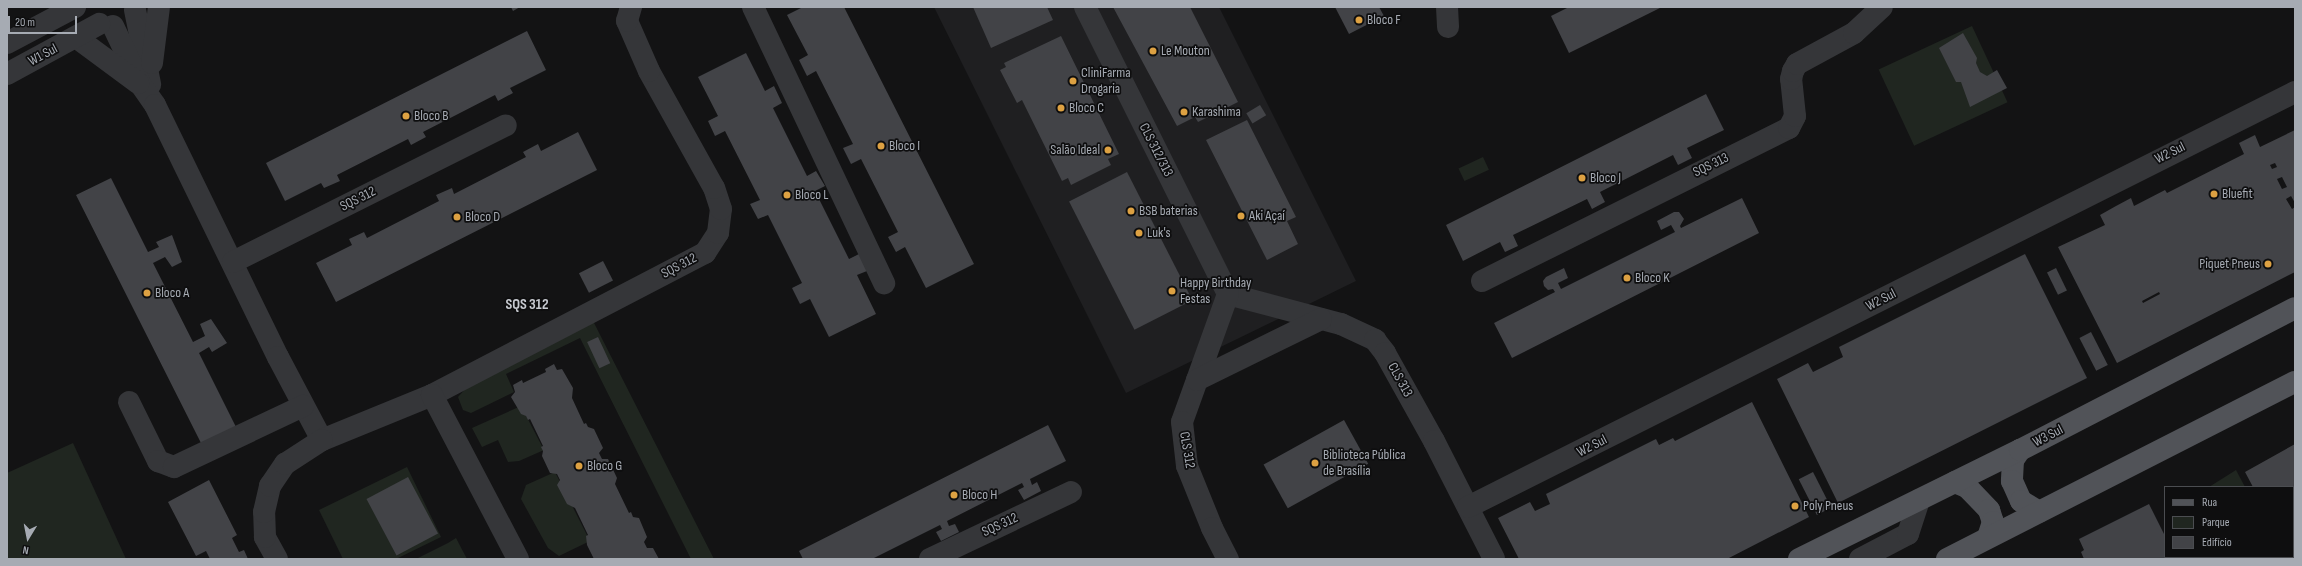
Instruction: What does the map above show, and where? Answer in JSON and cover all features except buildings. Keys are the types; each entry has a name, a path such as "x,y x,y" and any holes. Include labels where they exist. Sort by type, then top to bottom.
{"main road":[{"name":"W3 Sul","path":"1799,559 2020,450 2295,308"},
{"path":"1947,559 2295,382"},
{"path":"2020,450 2013,460 2012,481 2021,500 2039,512"},
{"path":"1955,482 1968,487 1989,510 1993,522 1988,537"}],"street":[{"name":"W1 Sul","path":"7,43 75,7"},
{"path":"85,7 88,15 106,25 145,84 322,440"},
{"path":"145,84 159,7"},
{"name":"SQS 312","path":"277,559 265,537 264,512 270,486 285,464 322,440 432,396 705,253 718,233 721,209 714,188 648,71 626,21 631,7"},
{"path":"753,7 884,283"},
{"name":"CLS 312/313","path":"1085,7 1228,294"},
{"name":"SQS 313","path":"1482,281 1789,128 1795,116 1791,79 1792,71 1797,64 1854,33 1882,7"},
{"name":"W1 Sul","path":"7,74 77,38 106,25 126,21 135,9"},
{"path":"135,9 145,84"},
{"path":"77,38 145,84"},
{"name":"W2 Sul","path":"1468,507 2295,92"},
{"name":"SQS 312","path":"233,262 506,125"},
{"name":"CLS 313","path":"1228,294 1321,320 1341,324 1375,340 1385,353 1468,507 1494,559"},
{"name":"CLS 312","path":"1228,294 1182,422 1187,466 1212,528 1228,559"},
{"path":"1198,380 1321,320"},
{"path":"432,396 518,559"},
{"path":"128,402 158,461 174,467 304,406"},
{"name":"SQS 312","path":"930,559 1071,492"},
{"path":"1860,559 1908,534 1919,500"}],"shaded area":[{"path":"934,7 1219,7 1356,281 1126,393"}],"green space":[{"path":"1972,26 2007,102 1914,146 1879,70"},
{"path":"1483,157 1489,170 1464,181 1459,168"},
{"path":"592,319 714,559 691,559 580,338 506,374 514,392 471,413 463,410 458,397 467,387"},
{"path":"521,406 544,450 519,461 508,462 498,440 482,447 472,428"},
{"path":"73,443 126,559 7,559 7,473"},
{"path":"407,467 441,537 396,559 343,559 319,510"},
{"path":"2236,470 2244,486 2211,486"},
{"path":"555,472 590,541 559,556 548,548 521,499 526,485"},
{"path":"456,538 467,559 416,559 448,543"},
{"path":"2207,558 2281,558 2281,559"}],"place":[{"name":"Bloco F","path":"1359,20"},
{"name":"Le Mouton","path":"1153,51"},
{"name":"CliniFarma Drogaria","path":"1073,81"},
{"name":"Bloco C","path":"1061,108"},
{"name":"Karashima","path":"1184,112"},
{"name":"Bloco B","path":"406,116"},
{"name":"Bloco I","path":"881,146"},
{"name":"Salão Ideal","path":"1108,150"},
{"name":"Bloco J","path":"1582,178"},
{"name":"Bluefit","path":"2214,194"},
{"name":"Bloco L","path":"787,195"},
{"name":"BSB baterias","path":"1131,211"},
{"name":"Aki Açaí","path":"1241,216"},
{"name":"Bloco D","path":"457,217"},
{"name":"Luk's","path":"1139,233"},
{"name":"Piquet Pneus","path":"2268,264"},
{"name":"Bloco K","path":"1627,278"},
{"name":"Happy Birthday Festas","path":"1172,291"},
{"name":"Bloco A","path":"147,293"},
{"name":"Biblioteca Pública de Brasília","path":"1315,463"},
{"name":"Bloco G","path":"579,466"},
{"name":"Bloco H","path":"954,495"},
{"name":"Poly Pneus","path":"1795,506"}],"district":[{"name":"SQS 312","path":"527,305"}]}
